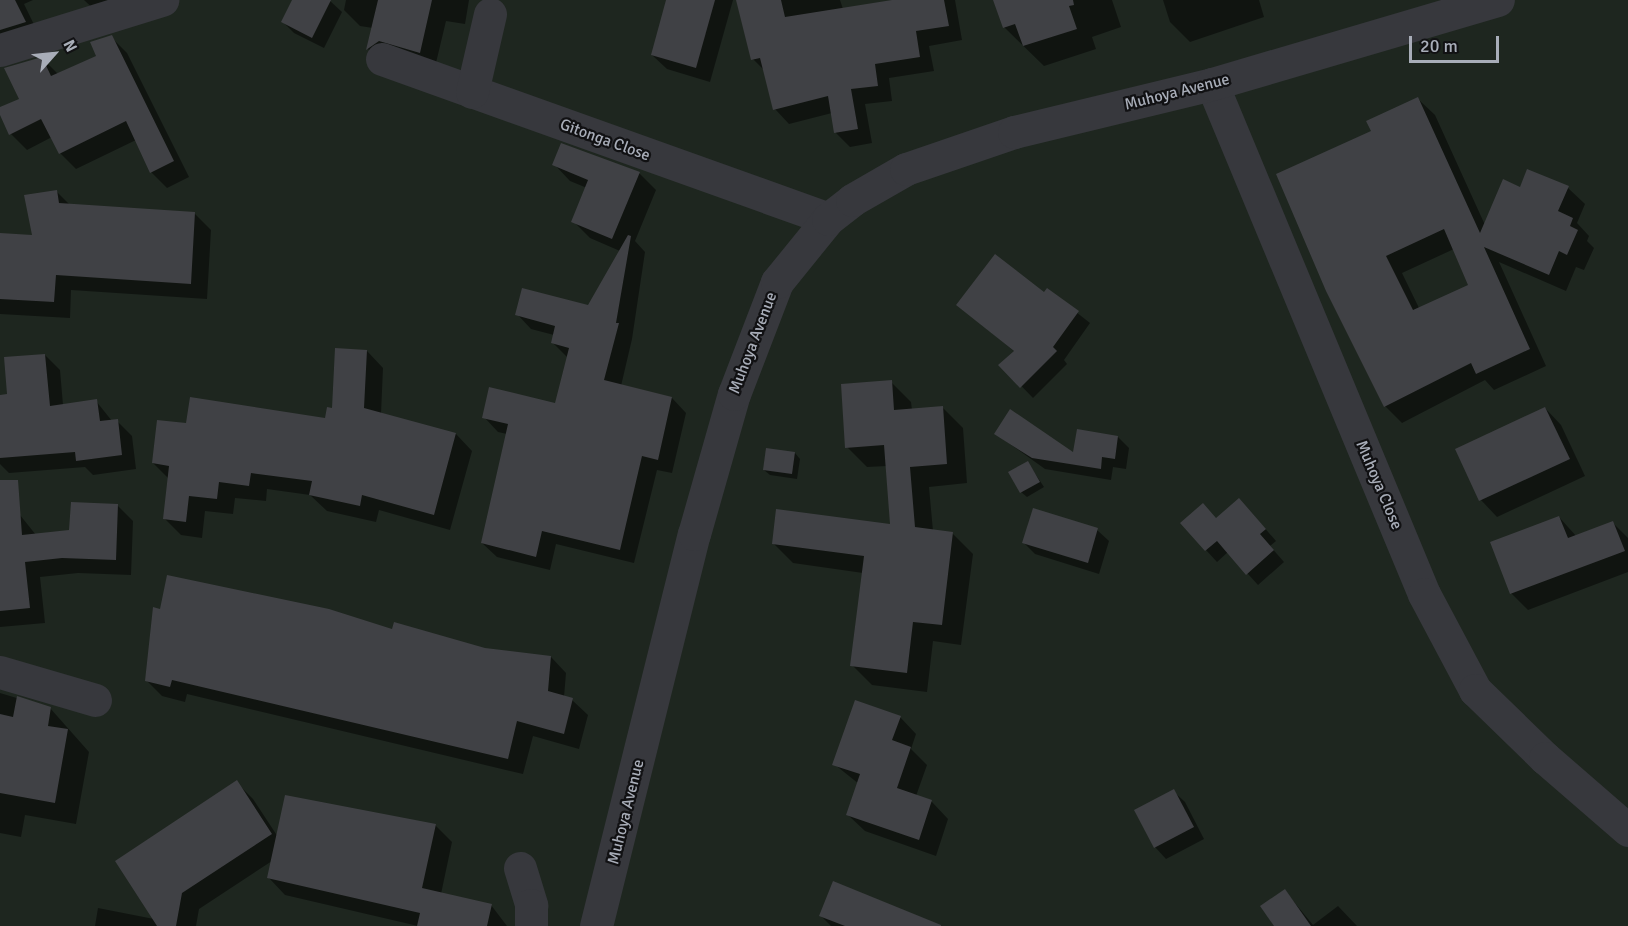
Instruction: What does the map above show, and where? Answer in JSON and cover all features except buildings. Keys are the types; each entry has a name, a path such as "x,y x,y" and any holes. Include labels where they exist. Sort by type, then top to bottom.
{"street":[{"path":"0,50 162,0"},
{"name":"Muhoya Avenue","path":"596,926 694,534 734,394 777,282 828,219 852,200 906,170 1014,132 1212,84 1498,0"},
{"path":"472,92 490,14"},
{"name":"Gitonga Close","path":"382,60 828,219"},
{"name":"Muhoya Close","path":"1212,84 1424,594 1475,690 1545,758 1628,830"},
{"path":"0,672 95,700"},
{"path":"520,868 531,905 531,926"}],"shaded area":[{"path":"0,0 1628,0 1628,926 0,926"}]}
